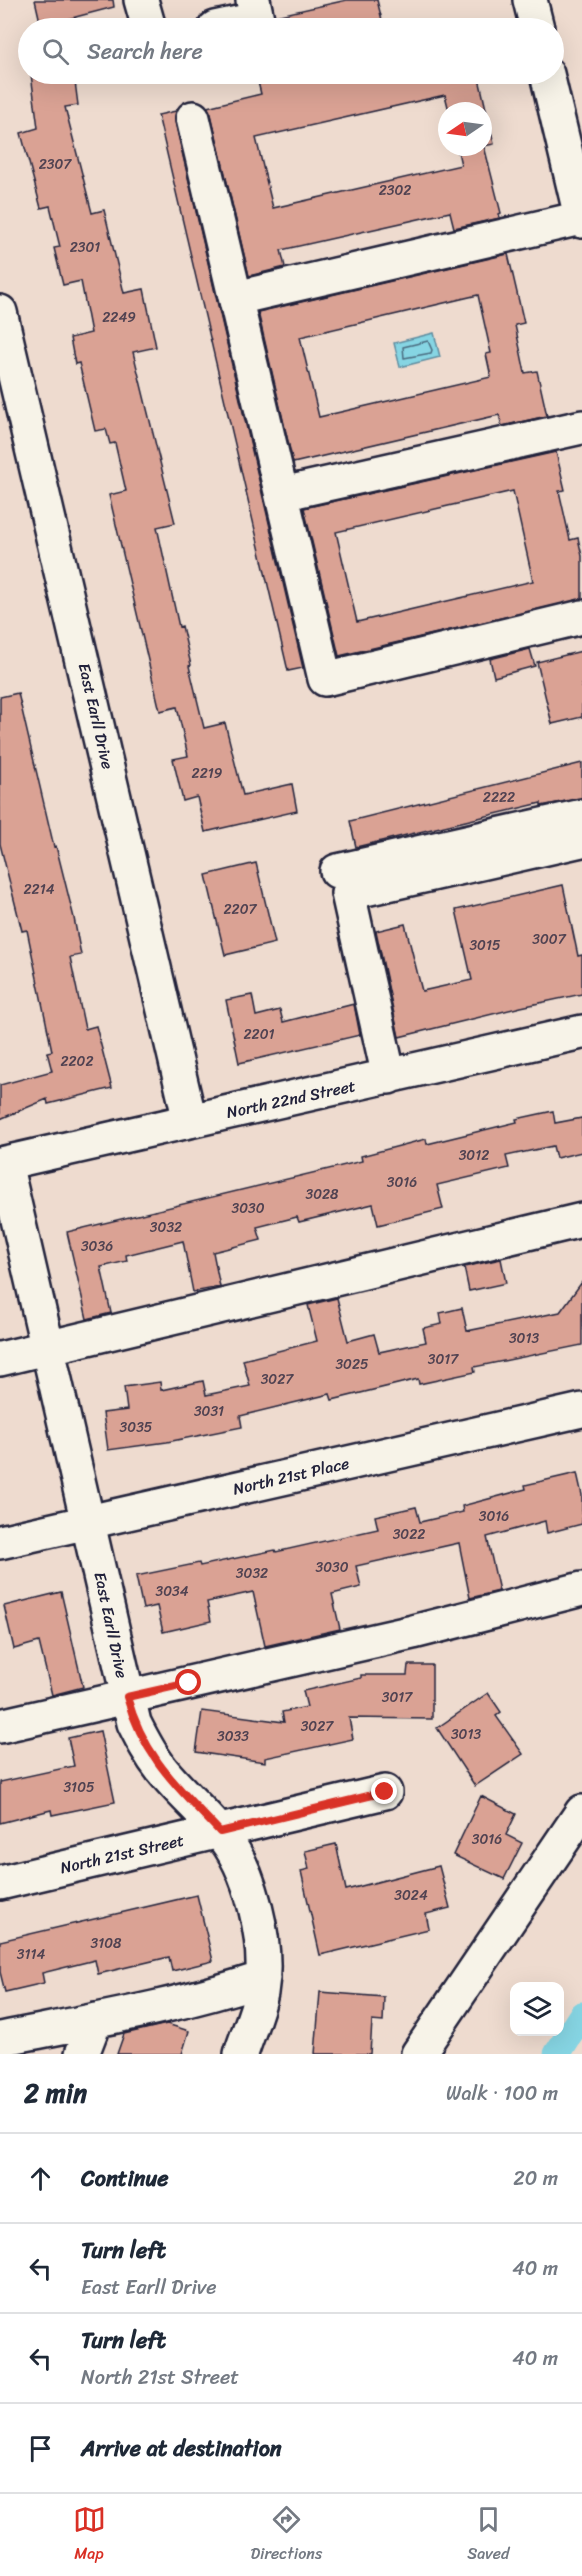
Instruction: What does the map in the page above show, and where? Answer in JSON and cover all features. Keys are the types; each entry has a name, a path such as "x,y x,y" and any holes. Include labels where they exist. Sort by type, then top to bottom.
{"street":[{"path":"141,0 146,18"},
{"path":"253,0 258,18"},
{"path":"530,0 534,18"},
{"path":"236,298 582,220 570,114 553,84"},
{"path":"193,118 325,679 582,617"},
{"name":"East Earll Drive","path":"0,312 4,350 190,1121"},
{"path":"282,494 582,427"},
{"path":"337,871 582,816"},
{"path":"389,1077 348,893 582,840"},
{"name":"North 22nd Street","path":"2,1163 582,1032"},
{"name":"East Earll Drive","path":"2,1163 48,1348 134,1723 148,1752 162,1770 220,1832 241,1868 253,1901 263,1952 263,1978 260,1996 241,2054"},
{"path":"0,1359 582,1220"},
{"name":"North 21st Place","path":"0,1542 582,1410"},
{"path":"0,1726 413,1632 582,1589"},
{"name":"North 21st Street","path":"0,1883 385,1792"},
{"path":"418,2054 582,1812"},
{"path":"0,2039 95,2020 239,1986 263,1978"},
{"path":"82,2054 95,2020"}],"water":[{"path":"434,333 440,357 400,367 394,343"}],"building":[{"path":"35,0 113,0 114,7 72,18 39,18"},
{"path":"347,0 377,0 382,18 275,18 275,16"},
{"path":"32,84 75,84 78,105 65,107 92,213 104,210 124,293 144,289 156,347 133,352 175,523 157,527 179,627 182,626 204,728 225,723 243,795 292,784 297,811 205,832 197,797 183,801 173,759 188,756 177,707 160,711 109,495 126,491 115,443 110,444 106,429 95,431 79,363 75,364 70,338 91,333 81,281 63,285 54,248 60,247 50,206 41,208 21,133 38,128"},
{"path":"258,84 480,84 484,102 447,102 445,95 256,138 273,208 461,165 459,156 487,156 501,213 500,218 454,228 450,212 281,250 285,267 249,276 211,114 207,107 261,94"},
{"path":"176,111 175,122 303,668 288,671 158,115"},
{"path":"508,254 524,323 515,325 525,373 537,371 547,416 502,426 499,415 293,463 258,312","holes":["478,295 491,353 486,354 491,377 319,417 300,337"]},
{"path":"556,452 565,490 559,491 570,540 578,538 582,556 582,599 339,656 304,508","holes":["513,491 533,581 357,622 336,532"]},
{"path":"530,649 535,666 494,677 490,659"},
{"path":"582,651 582,717 552,724 537,662"},
{"path":"18,693 54,847 56,846 74,918 81,955 70,957 85,1029 96,1026 112,1088 48,1104 47,1099 0,1119 0,1085 52,1071 47,1052 52,1051 27,930 22,931 0,844 0,697"},
{"path":"582,763 582,798 541,806 541,803 356,847 350,821"},
{"path":"256,863 275,943 225,955 206,875"},
{"path":"563,885 578,956 582,955 582,994 399,1037 376,931 405,924 422,991 472,980 456,910"},
{"path":"252,995 256,1016 280,1010 283,1022 354,1004 360,1035 239,1063 226,1000"},
{"path":"553,1111 555,1123 582,1118 582,1152 556,1158 553,1146 506,1156 509,1168 437,1185 443,1209 378,1225 373,1204 299,1222 297,1217 257,1227 261,1240 213,1252 220,1287 193,1292 183,1241 126,1255 127,1261 101,1267 111,1313 87,1319 67,1232 362,1161 361,1156 426,1139 427,1144"},
{"path":"501,1259 506,1283 469,1291 464,1267"},
{"path":"582,1282 582,1345 474,1367 475,1372 419,1384 418,1379 332,1400 330,1394 240,1416 242,1427 167,1442 108,1450 103,1413 127,1410 124,1387 160,1382 161,1390 203,1381 206,1395 250,1386 243,1360 317,1341 308,1305 337,1298 348,1341 374,1334 379,1352 426,1342 423,1328 442,1324 440,1313 462,1308 467,1331 560,1312"},
{"path":"577,1473 582,1495 582,1524 547,1533 545,1521 487,1537 499,1591 470,1598 459,1543 356,1566 361,1587 332,1594 340,1629 265,1646 253,1592 207,1602 211,1621 163,1632 157,1606 143,1609 136,1576 199,1563 200,1566 275,1550 276,1552 378,1529 375,1516 416,1507 420,1522 463,1512 462,1506 526,1489 525,1485"},
{"path":"61,1592 83,1687 52,1695 39,1642 14,1649 4,1606"},
{"path":"408,1665 432,1665 432,1719 349,1718 353,1739 265,1758 265,1762 196,1752 202,1711 284,1722 282,1712 307,1707 303,1691 361,1678 361,1675 407,1675"},
{"path":"488,1693 501,1712 496,1716 523,1754 475,1786 437,1728"},
{"path":"100,1731 115,1802 52,1815 51,1810 0,1823 0,1782 74,1766 68,1738"},
{"path":"481,1796 516,1814 506,1835 522,1843 504,1879 453,1855"},
{"path":"336,1844 346,1890 439,1866 450,1908 426,1914 429,1929 320,1955 301,1871 309,1869 305,1851"},
{"path":"197,1895 213,1961 172,1971 169,1957 98,1974 95,1960 42,1973 44,1983 5,1992 0,1972 0,1941"},
{"path":"320,1992 384,1997 383,2022 372,2021 370,2054 315,2054"},
{"path":"167,2024 189,2031 182,2054 117,2054 124,2034"}],"waterway":[{"path":"557,2054 582,2015"}],"route":[{"path":"189,1683 127,1697 134,1723 148,1752 220,1832 385,1792"}]}
